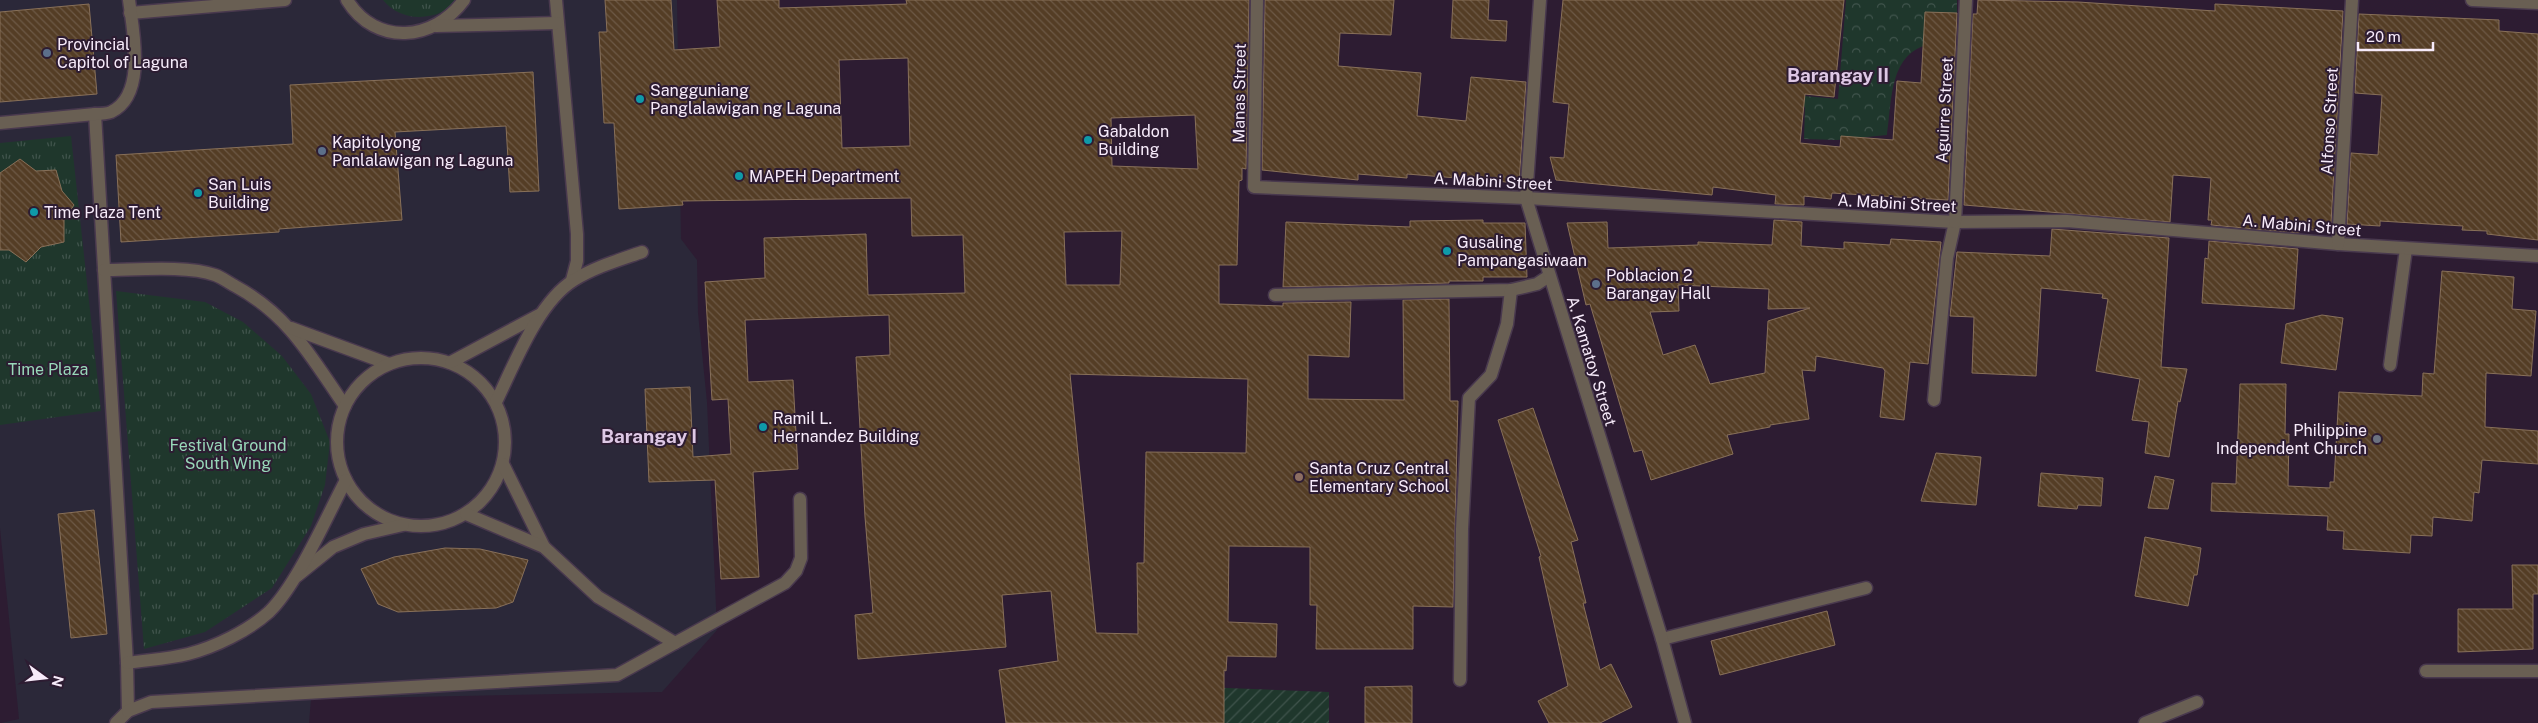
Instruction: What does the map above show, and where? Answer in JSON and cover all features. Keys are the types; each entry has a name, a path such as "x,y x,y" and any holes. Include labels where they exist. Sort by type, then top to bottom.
{"street":[{"path":"0,123 110,112 130,93 135,71 129,6 285,0"},
{"path":"347,0 363,19 376,27 391,32 414,32 436,26 556,23"},
{"path":"436,26 448,19 464,0"},
{"path":"556,0 556,23 577,234 576,260 572,280"},
{"name":"Manas Street","path":"1254,187 1257,0"},
{"name":"A. Kamatoy Street","path":"1540,0 1526,198 1662,639 1685,723"},
{"name":"Aguirre Street","path":"1934,400 1947,258 1955,222 1966,0"},
{"name":"Alfonso Street","path":"2338,244 2352,0"},
{"path":"2472,0 2538,4"},
{"path":"95,114 127,663 128,711"},
{"name":"A. Mabini Street","path":"1254,187 1526,198 1955,222 2067,222 2406,249 2538,256"},
{"path":"2390,365 2406,249"},
{"path":"496,402 539,315 572,280 599,267 642,252"},
{"path":"104,270 172,269 214,275 270,309 291,328 345,406"},
{"path":"1275,295 1511,290 1537,284 1549,276"},
{"path":"1460,680 1462,529 1469,398 1491,376 1507,324 1511,290"},
{"path":"451,362 539,315"},
{"path":"291,328 389,364"},
{"path":"293,579 333,547 364,534 404,525 436,525 466,514 489,492 503,464 506,432 496,402 477,378 451,362 420,357 389,364 363,381 352,392 345,406 337,435 339,458 346,480 354,493 376,514 404,525"},
{"path":"503,464 544,547"},
{"path":"127,663 187,654 234,636 269,612 293,579 346,480"},
{"path":"116,723 128,711 151,702 617,675 785,583 796,571 801,558 800,499"},
{"path":"466,514 544,547 598,597 674,643"},
{"path":"1662,639 1866,588"},
{"path":"2426,671 2538,671"},
{"path":"2145,723 2197,702"}],"shaded area":[{"path":"0,0 677,0 681,239 697,260 698,313 707,402 717,630 662,692 311,699 309,723 1,723 19,719 0,528"}],"green space":[{"path":"383,0 459,0 441,12 421,17 400,13"},
{"path":"1846,0 1957,0 1957,18 1931,20 1927,45 1915,50 1905,59 1899,69 1892,95 1887,135 1837,140 1804,139 1805,107 1790,106 1793,95 1838,99"},
{"name":"Time Plaza","path":"71,136 101,411 0,425 0,143"},
{"name":"Festival Ground South Wing","path":"116,291 205,302 243,322 282,356 311,394 330,442 325,485 311,526 272,588 205,632 144,649"},
{"path":"1202,687 1329,692 1329,723 1199,723"}],"building":[{"path":"605,0 671,0 674,50 720,47 717,0 779,0 779,8 907,4 906,0 1249,0 1246,169 1242,168 1242,180 1239,181 1237,265 1219,265 1219,304 1283,306 1283,303 1351,302 1349,357 1308,355 1308,399 1404,400 1403,300 1449,299 1450,401 1458,401 1453,607 1413,606 1413,649 1316,649 1317,605 1310,605 1310,547 1229,546 1228,622 1277,624 1276,657 1227,656 1226,671 1224,670 1224,723 1006,723 999,670 1058,661 1051,591 1002,595 1006,647 858,659 855,615 873,613 865,517 856,357 890,355 889,315 745,320 748,382 793,380 798,469 753,472 759,577 721,579 715,480 649,482 645,389 690,387 693,457 731,454 728,399 712,400 705,282 765,278 764,238 866,234 868,295 965,293 963,235 912,236 911,198 682,201 683,205 619,209 614,123 604,123 599,32 607,32","holes":["908,58 910,146 842,148 839,60","1195,115 1198,169 1112,166 1111,118","1122,231 1120,285 1066,285 1064,232","1070,374 1248,379 1246,453 1146,452 1144,563 1137,563 1138,634 1096,633"]},
{"path":"1265,0 1394,0 1391,35 1340,33 1338,66 1421,73 1417,116 1466,121 1471,77 1526,82 1519,183 1407,174 1407,178 1358,174 1358,180 1262,170"},
{"path":"1453,0 1489,0 1488,20 1507,21 1506,41 1451,38"},
{"path":"1563,0 1844,0 1834,97 1805,94 1800,143 1840,147 1841,136 1893,140 1897,81 1921,83 1925,12 1957,13 1948,200 1832,193 1831,199 1804,196 1804,205 1775,204 1776,195 1713,187 1712,195 1556,180 1550,157 1564,158 1569,104 1553,102"},
{"path":"1978,0 2078,2 2215,11 2215,4 2343,11 2331,223 2329,222 2328,231 2299,229 2299,233 2211,225 2212,220 2208,220 2211,178 2173,175 2170,222 1964,205 1973,14 1977,14"},
{"name":"Provincial Capitol of Laguna","path":"89,4 97,94 0,102 0,12"},
{"path":"2359,14 2499,20 2499,31 2538,34 2538,240 2487,234 2487,231 2462,230 2463,226 2380,221 2380,226 2347,224 2351,153 2378,155 2382,95 2355,93"},
{"path":"533,72 539,191 510,192 506,126 395,132 402,220 279,229 279,232 121,242 116,155 293,144 290,85"},
{"name":"Time Plaza Tent","path":"20,159 36,171 56,170 62,191 74,205 64,220 64,242 41,247 26,262 9,250 0,250 0,173"},
{"path":"1483,220 1483,223 1525,223 1527,277 1483,277 1483,281 1449,281 1449,283 1283,287 1286,222 1410,227 1410,221"},
{"path":"1774,220 1802,222 1801,246 1844,249 1844,242 1890,245 1891,239 1941,242 1928,364 1910,362 1904,420 1880,417 1885,371 1883,368 1816,356 1815,371 1802,370 1809,419 1770,425 1770,427 1727,435 1733,454 1651,480 1642,450 1634,452 1590,304 1586,305 1567,223 1607,222 1608,248 1698,245 1698,242 1772,245","holes":["1678,285 1769,289 1768,309 1810,308 1768,321 1765,373 1710,384 1695,345 1663,355 1650,312 1679,311"]},
{"path":"2052,229 2169,238 2161,367 2187,369 2180,402 2178,401 2169,457 2145,453 2149,422 2132,420 2140,379 2096,371 2108,299 2102,298 2103,294 2041,288 2036,376 1972,373 1974,317 1950,316 1957,252 2050,256"},
{"path":"2209,241 2298,249 2294,309 2202,303 2205,258 2208,259"},
{"path":"2442,271 2514,277 2512,309 2536,311 2531,376 2486,373 2485,427 2538,431 2538,464 2482,460 2479,493 2474,492 2472,521 2433,517 2432,536 2411,535 2410,553 2343,549 2344,531 2327,530 2328,516 2211,511 2212,483 2236,484 2240,384 2286,384 2285,434 2289,434 2288,486 2330,488 2330,482 2334,482 2339,392 2422,396 2423,373 2434,374"},
{"path":"2322,315 2343,318 2336,370 2281,363 2286,324"},
{"path":"1533,408 1578,540 1571,542 1586,603 1583,603 1600,670 1611,664 1632,707 1600,723 1549,723 1538,701 1568,686 1539,557 1541,556 1498,420"},
{"path":"1936,453 1981,457 1976,505 1921,501"},
{"path":"2041,473 2103,478 2101,506 2078,505 2077,509 2038,506"},
{"path":"2155,476 2174,480 2168,509 2148,508"},
{"path":"94,510 107,634 71,638 58,514"},
{"path":"2145,537 2201,548 2197,575 2194,575 2188,606 2135,596"},
{"path":"445,548 480,549 528,560 513,602 496,608 398,612 378,604 361,569 394,557"},
{"path":"2512,565 2538,565 2538,594 2533,594 2533,649 2458,652 2458,609 2513,609"},
{"path":"1827,611 1835,645 1720,675 1711,641"},
{"path":"1412,686 1412,723 1365,723 1365,687"}],"place":[{"name":"Provincial Capitol of Laguna","path":"47,53"},
{"name":"Sangguniang Panglalawigan ng Laguna","path":"640,99"},
{"name":"Gabaldon Building","path":"1088,140"},
{"name":"Kapitolyong Panlalawigan ng Laguna","path":"322,151"},
{"name":"MAPEH Department","path":"739,176"},
{"name":"San Luis Building","path":"198,193"},
{"name":"Time Plaza Tent","path":"34,212"},
{"name":"Gusaling Pampangasiwaan","path":"1447,251"},
{"name":"Poblacion 2 Barangay Hall","path":"1596,284"},
{"name":"Ramil L. Hernandez Building","path":"763,427"},
{"name":"Philippine Independent Church","path":"2377,439"},
{"name":"Santa Cruz Central Elementary School","path":"1299,477"}],"district":[{"name":"Barangay II","path":"1838,75"},
{"name":"Barangay I","path":"649,436"}]}
